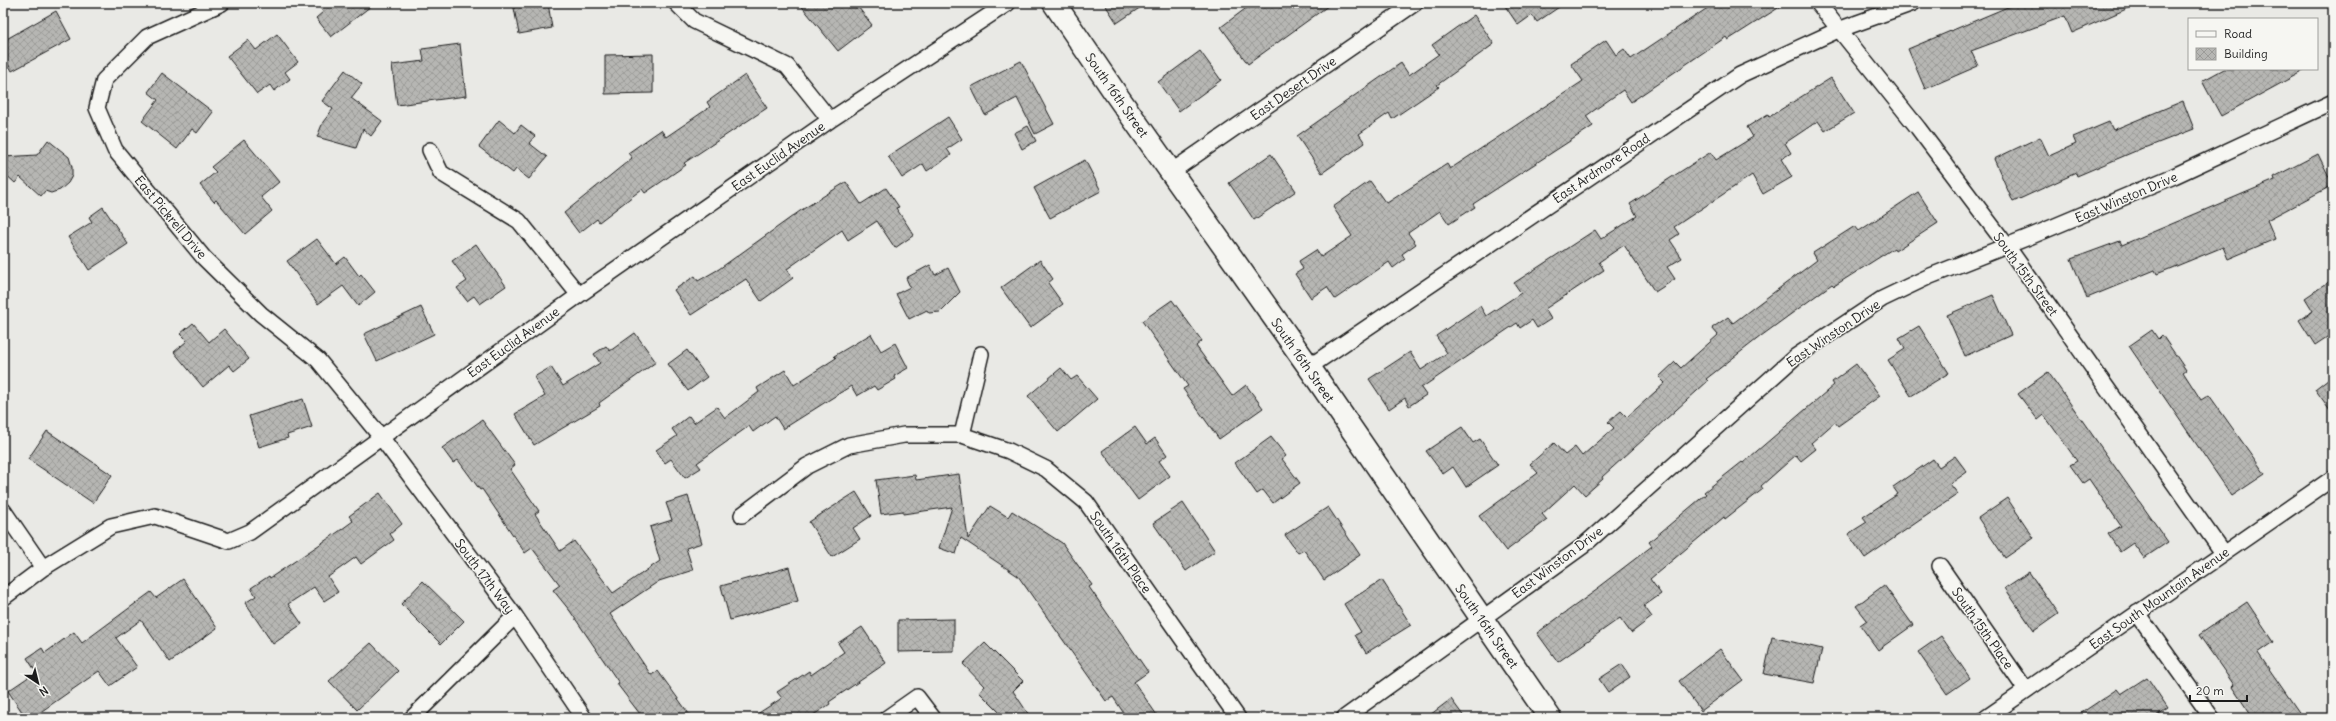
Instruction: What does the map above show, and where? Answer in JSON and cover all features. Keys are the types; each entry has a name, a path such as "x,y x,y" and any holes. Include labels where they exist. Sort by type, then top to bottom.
{"main road":[{"name":"South 16th Street","path":"1054,3 1309,367 1550,718"}],"street":[{"name":"East Pickrell Drive","path":"222,3 148,37 117,64 104,80 97,108 115,150 204,258 261,314 318,360 380,437"},
{"path":"676,3 694,21 787,66 830,120"},
{"name":"East Euclid Avenue","path":"3,598 43,568 111,526 156,516 229,541 250,532 579,295 830,120 1008,3"},
{"name":"East Desert Drive","path":"1171,172 1415,3"},
{"name":"South 15th Street","path":"1818,3 1838,30 1918,128 2006,246 2223,553"},
{"name":"East Ardmore Road","path":"1309,367 1740,76 1838,30 1913,3"},
{"name":"East Winston Drive","path":"1344,718 1583,546 1795,357 1882,299 1928,276 2006,246 2174,176 2333,102"},
{"path":"430,150 441,173 519,221 579,295"},
{"path":"962,436 981,354"},
{"name":"South 16th Place","path":"742,515 807,466 849,445 904,435 962,436 1008,451 1046,469 1086,502 1238,718"},
{"name":"South 17th Way","path":"380,437 515,616 584,718"},
{"name":"East South Mountain Avenue","path":"1986,718 2333,478"},
{"path":"3,510 43,568"},
{"name":"South 15th Place","path":"1940,566 2026,690"},
{"path":"2137,613 2212,718"},
{"path":"412,718 515,616"},
{"path":"887,718 917,696 933,718"}],"building":[{"path":"317,3 375,3 331,37 316,18 323,12"},
{"path":"513,3 548,3 552,28 519,34"},
{"path":"799,3 855,3 872,25 838,51"},
{"path":"1104,3 1147,3 1117,23"},
{"path":"1253,3 1332,3 1248,64 1221,27"},
{"path":"1503,3 1565,3 1537,22 1532,15 1518,25"},
{"path":"1715,3 1786,3 1728,40 1726,37 1631,102 1623,90 1586,116 1593,126 1473,204 1475,207 1449,224 1440,211 1408,233 1416,244 1402,254 1405,259 1393,268 1389,262 1335,299 1327,287 1311,298 1295,274 1303,269 1299,261 1316,250 1321,257 1352,236 1333,207 1370,181 1387,203 1447,164 1450,169 1583,81 1571,64 1606,40 1616,55 1624,49 1631,59"},
{"path":"2017,3 2140,3 2072,33 2065,16 1971,51 1978,66 1925,89 1908,49"},
{"path":"56,11 71,39 12,71 3,55 3,41"},
{"path":"1474,15 1494,44 1437,85 1439,87 1392,119 1389,113 1359,134 1365,143 1322,173 1297,136 1401,63 1409,75 1439,54 1432,45"},
{"path":"277,34 298,62 285,72 290,79 274,91 270,85 257,94 227,56 248,40 256,50"},
{"path":"460,44 466,96 397,105 392,65 424,61 422,49"},
{"path":"1200,51 1221,80 1179,111 1158,82"},
{"path":"653,54 653,93 605,94 605,55"},
{"path":"1021,61 1054,124 1035,134 1017,98 985,115 971,87"},
{"path":"345,70 362,84 351,98 382,121 371,136 363,129 356,148 317,137 323,122 333,109 322,101"},
{"path":"2222,70 2305,70 2221,116 2202,81"},
{"path":"162,73 213,112 197,133 192,129 177,149 142,121 158,100 148,92"},
{"path":"745,75 767,108 684,163 686,165 645,193 642,189 599,222 597,219 579,233 564,213 632,158 628,153 661,130 666,137 710,107 707,102"},
{"path":"1831,78 1854,113 1825,131 1818,121 1785,143 1791,153 1781,159 1792,177 1763,194 1752,175 1674,227 1679,234 1670,240 1682,258 1667,267 1675,279 1655,292 1624,245 1599,262 1604,270 1545,309 1551,319 1537,328 1532,320 1520,328 1517,323 1421,388 1426,395 1409,406 1405,398 1389,409 1369,379 1410,352 1421,370 1447,353 1436,336 1480,306 1486,316 1521,293 1514,283 1595,230 1601,239 1637,216 1630,204 1711,152 1716,160 1753,137 1747,127 1768,114 1769,117"},
{"path":"2183,101 2194,129 2145,147 2077,176 2076,173 2013,202 1994,159 2040,137 2049,156 2076,144 2073,137 2109,122 2113,130"},
{"path":"948,117 962,139 947,149 951,155 927,171 923,164 902,178 888,156"},
{"path":"499,120 515,133 521,125 535,136 529,143 547,157 529,179 516,169 513,173 479,147"},
{"path":"1028,126 1036,141 1022,149 1014,133"},
{"path":"48,140 69,157 72,167 72,176 68,183 60,190 51,193 45,191 41,196 20,177 15,183 3,172 3,157 37,155"},
{"path":"244,140 279,182 261,197 272,211 245,234 216,200 214,202 200,185 216,172 211,167"},
{"path":"1271,154 1296,191 1254,220 1229,183"},
{"path":"2318,154 2333,185 2267,220 2275,239 2228,259 2223,247 2157,274 2155,270 2087,298 2071,259 2120,241 2122,245 2207,209 2275,180 2274,177"},
{"path":"1085,160 1101,191 1050,218 1034,188"},
{"path":"846,182 861,204 886,188 899,207 896,208 914,235 895,248 877,221 848,240 842,230 787,269 793,278 761,301 746,279 691,315 674,290 695,276 698,281 719,269 800,211"},
{"path":"1918,192 1938,223 1895,251 1894,248 1834,286 1832,284 1761,336 1706,379 1708,381 1602,477 1603,479 1585,495 1575,484 1542,514 1547,520 1506,551 1479,516 1538,473 1530,464 1554,443 1565,455 1575,447 1582,456 1614,428 1608,422 1621,411 1627,417 1665,383 1659,377 1675,362 1681,368 1718,335 1712,328 1728,317 1733,323 1817,260 1813,253 1855,226 1859,231"},
{"path":"103,207 128,244 89,270 68,237 92,222 89,217"},
{"path":"317,239 336,264 345,257 359,276 361,274 375,292 358,306 343,286 318,304 287,261"},
{"path":"476,244 506,286 480,304 474,296 467,301 457,288 467,281 452,261"},
{"path":"1040,260 1053,279 1048,283 1063,304 1030,328 1001,288"},
{"path":"930,265 935,275 948,268 960,292 940,312 929,313 927,310 909,319 896,294 910,287 906,278"},
{"path":"2333,279 2333,333 2315,345 2299,320 2313,311 2305,298"},
{"path":"1993,295 2011,335 1965,356 1947,315"},
{"path":"1172,300 1202,341 1196,346 1232,396 1246,385 1263,408 1219,439 1183,389 1188,386 1142,321"},
{"path":"421,307 434,334 377,361 364,334"},
{"path":"193,323 209,342 224,329 249,359 234,371 229,365 203,387 174,352 187,341 180,334"},
{"path":"1919,326 1949,373 1911,396 1888,360 1905,349 1899,338"},
{"path":"2152,330 2158,339 2162,335 2186,370 2183,372 2201,400 2209,395 2265,474 2232,496 2129,346"},
{"path":"635,333 656,362 599,403 600,406 534,445 515,414 545,396 534,377 551,367 563,386 600,363 594,354 606,346 610,351"},
{"path":"871,334 881,351 895,343 908,368 894,376 896,379 877,390 874,386 857,396 851,386 783,429 775,416 753,432 749,426 697,463 701,468 685,478 671,459 665,463 656,450 677,436 672,429 689,416 694,423 717,407 725,418 759,392 757,388 785,370 794,385 836,358 834,356"},
{"path":"687,350 707,377 688,391 668,364"},
{"path":"1856,364 1880,396 1838,426 1835,422 1811,443 1816,449 1801,461 1796,455 1761,486 1763,489 1725,519 1724,517 1650,579 1661,594 1644,606 1652,617 1631,633 1620,618 1558,662 1537,633 1598,589 1597,588 1652,546 1649,542 1706,494 1704,492 1742,462 1743,463 1834,385 1832,382"},
{"path":"1061,368 1071,380 1077,376 1097,399 1058,432 1028,396"},
{"path":"2048,372 2168,542 2144,558 2133,543 2120,552 2108,534 2121,526 2089,479 2083,483 2070,465 2077,461 2044,415 2038,420 2018,394"},
{"path":"2333,375 2333,414 2315,389"},
{"path":"303,399 312,427 287,435 288,438 259,447 249,416"},
{"path":"482,420 515,465 510,469 539,511 535,514 560,551 574,541 613,593 660,561 650,527 672,520 666,503 688,496 702,543 686,548 693,570 659,581 610,614 651,675 658,671 692,718 643,718 617,684 619,683 570,611 553,590 560,585 532,548 525,553 482,489 480,490 458,460 453,463 442,448"},
{"path":"1135,427 1147,444 1155,438 1167,455 1159,461 1170,476 1138,500 1102,451"},
{"path":"1462,427 1473,443 1480,439 1498,465 1466,487 1453,467 1443,474 1426,451"},
{"path":"47,431 112,475 93,503 28,459"},
{"path":"1271,437 1286,456 1282,459 1300,483 1273,503 1263,490 1257,494 1235,463"},
{"path":"1955,456 1967,472 1950,484 1958,494 1865,558 1848,534 1867,522 1863,517 1898,494 1893,487 1933,459 1939,467"},
{"path":"959,474 968,539 990,506 1008,517 1012,511 1062,543 1092,585 1089,587 1148,672 1134,682 1159,718 1127,718 1113,697 1106,701 1018,576 961,538 956,554 939,548 952,507 903,514 903,511 881,514 876,480 915,475 916,480"},
{"path":"856,492 871,516 853,528 860,539 832,557 809,522"},
{"path":"380,493 402,524 390,534 394,540 361,564 356,557 328,577 338,592 324,601 314,587 288,604 302,624 273,644 245,603 256,596 251,588 269,576 270,578 353,521 349,516"},
{"path":"2007,498 2034,538 2005,558 1978,518"},
{"path":"1183,503 1215,551 1186,571 1153,523"},
{"path":"1328,507 1360,555 1324,580 1304,550 1298,553 1285,535"},
{"path":"789,567 798,601 730,620 721,586"},
{"path":"2029,572 2058,614 2034,631 2005,588"},
{"path":"183,579 217,628 170,662 141,620 116,638 137,667 110,686 99,671 32,718 26,718 8,691 36,672 27,658 42,648 45,653 74,632 82,643 151,592 156,598"},
{"path":"1382,580 1411,625 1366,653 1355,635 1361,632 1344,604"},
{"path":"423,581 464,621 441,644 401,604"},
{"path":"1884,585 1913,625 1878,650 1860,625 1867,620 1856,606"},
{"path":"2247,602 2274,642 2258,653 2303,718 2253,718 2232,687 2234,685 2199,635"},
{"path":"954,619 954,651 898,652 898,620"},
{"path":"862,627 886,663 829,702 830,704 809,718 751,718 782,698 777,692 809,671 811,675 844,652 838,643"},
{"path":"1941,636 1970,678 1947,694 1918,652"},
{"path":"1772,637 1822,649 1814,683 1764,674"},
{"path":"371,643 398,671 357,710 329,681"},
{"path":"985,643 1023,681 1013,691 1031,718 1005,718 979,692 984,686 963,664"},
{"path":"1720,649 1743,680 1701,711 1679,681"},
{"path":"1622,664 1630,677 1608,692 1599,679"},
{"path":"2147,677 2168,708 2153,718 2074,718 2117,689 2121,694"},
{"path":"1451,699 1465,718 1426,718"}]}
